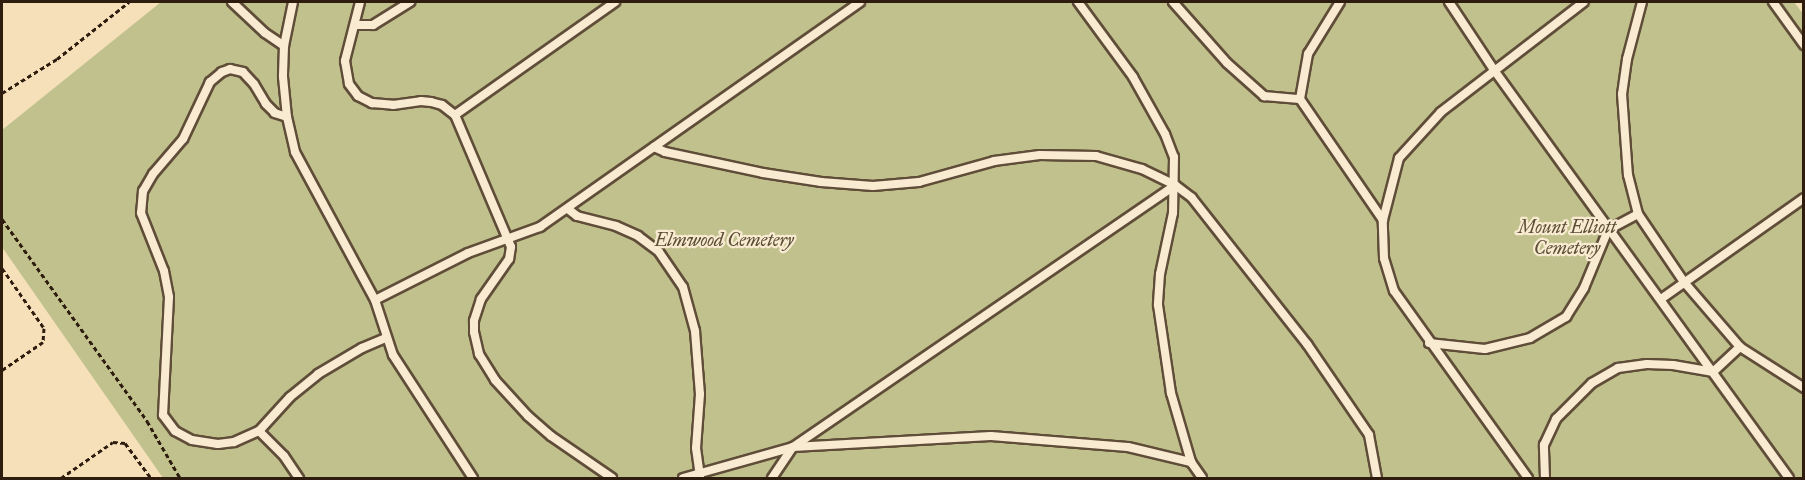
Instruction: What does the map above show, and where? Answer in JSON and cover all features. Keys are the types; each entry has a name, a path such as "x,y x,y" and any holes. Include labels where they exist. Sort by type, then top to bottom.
{"lane":[{"path":"231,2 284,46"},
{"path":"293,2 284,46 283,86 287,117 303,169 375,300 393,355 473,478"},
{"path":"360,2 346,52 344,69 349,84 358,96 381,105 431,102 442,105 455,115 511,247 509,259 485,294 474,321 479,354 495,380 528,416 551,436 612,478"},
{"path":"355,26 373,25 410,2"},
{"path":"455,115 615,2"},
{"path":"375,300 468,253 540,227 860,2"},
{"path":"1078,2 1133,77 1165,134 1174,157 1173,213 1160,274 1158,305 1172,400 1191,462 1202,478"},
{"path":"1173,2 1227,63 1264,96 1300,99"},
{"path":"1341,2 1308,54 1300,99 1383,220"},
{"path":"1449,2 1494,70 1608,230 1661,299 1789,478"},
{"path":"1528,478 1394,291 1384,258 1383,220 1400,158 1441,112 1584,2"},
{"path":"1642,2 1627,59 1622,94 1628,174 1638,214 1684,282 1740,347 1803,388"},
{"path":"1773,2 1803,45"},
{"path":"287,117 275,113 266,104 254,84 243,72 230,69 222,72 210,82 183,139 147,183 140,205 168,290 163,415 168,424 182,436 204,443 234,442 258,431 290,397 318,374 362,348 386,338"},
{"path":"654,147 665,152 764,174 821,182 890,186 919,183 994,161 1040,155 1077,154 1129,164 1175,185 1201,208 1307,344 1352,408 1369,435 1377,478"},
{"path":"772,478 793,447 1175,185"},
{"path":"1661,299 1803,198"},
{"path":"568,209 578,216 616,226 638,236 667,261 682,287 693,316 696,339 700,394 696,448 700,476"},
{"path":"1430,343 1485,349 1530,338 1566,316 1584,288 1608,230 1638,214"},
{"path":"1713,372 1740,347"},
{"path":"1545,478 1544,446 1556,419 1592,383 1618,368 1647,364 1673,365 1713,372"},
{"path":"258,431 284,456 299,478"},
{"path":"683,478 700,476 793,447 991,436 1128,447 1191,462"}],"path":[{"path":"2,93 57,59 129,2"},
{"path":"2,219 147,421 180,478"},
{"path":"2,268 44,328 43,342 2,370"},
{"path":"61,478 112,442 125,443 151,478"}],"green space":[{"name":"Elmwood Cemetery","path":"161,2 1794,2 1804,15 1803,478 163,478 2,247 2,130"}],"park label":[{"name":"Mount Elliott Cemetery","path":"1567,238"}]}
